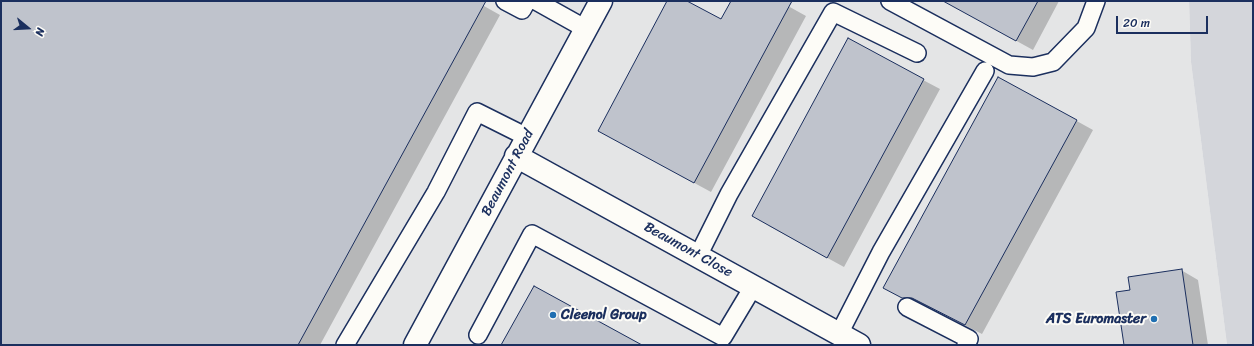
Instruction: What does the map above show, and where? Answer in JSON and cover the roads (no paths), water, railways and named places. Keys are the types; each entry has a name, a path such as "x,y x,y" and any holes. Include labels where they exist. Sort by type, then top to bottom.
{"street":[{"name":"Beaumont Road","path":"415,345 601,1"},
{"name":"Beaumont Close","path":"516,156 859,345"}],"lane":[{"path":"505,1 522,10 527,1"},
{"path":"536,1 586,29"},
{"path":"890,1 1009,65 1033,67 1053,62 1086,28 1096,1"},
{"path":"698,256 729,194 833,12 917,53"},
{"path":"839,334 881,252 985,71"},
{"path":"345,345 436,192 477,112 527,137"},
{"path":"478,335 532,234 723,337 753,287"},
{"path":"907,307 969,339 966,345"}],"place":[{"name":"Cleenol Group","path":"553,315"},
{"name":"ATS Euromaster","path":"1154,319"}]}
